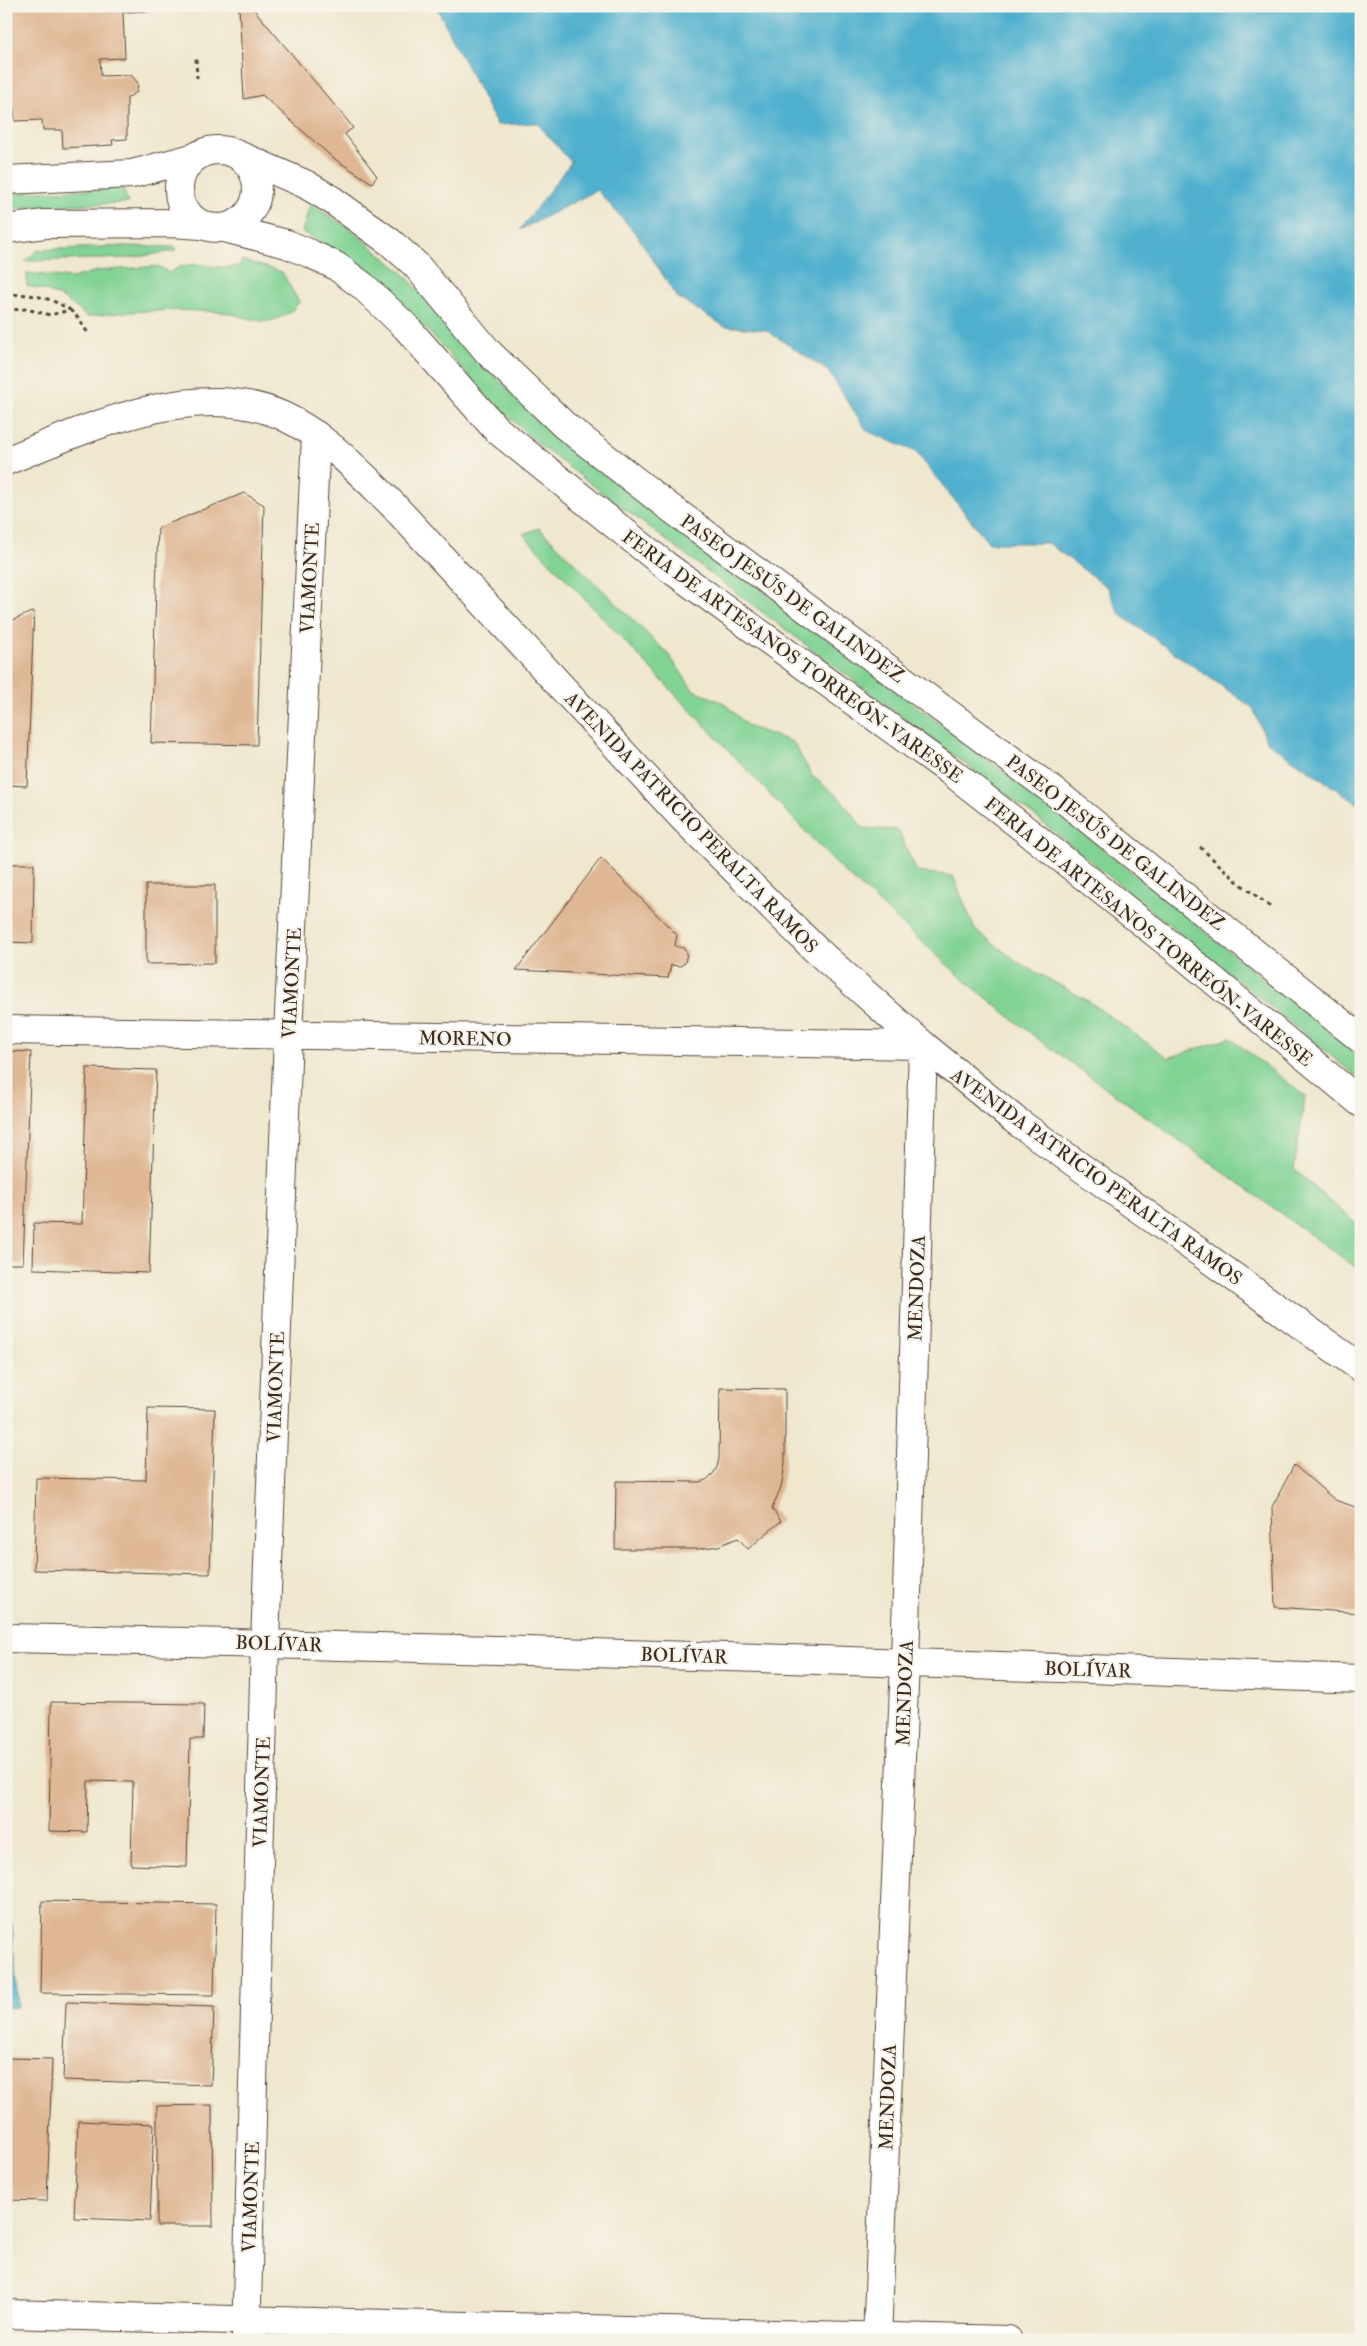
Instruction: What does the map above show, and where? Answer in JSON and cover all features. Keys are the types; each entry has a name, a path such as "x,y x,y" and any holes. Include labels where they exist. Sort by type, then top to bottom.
{"street":[{"path":"6,180 132,174 216,150 236,154 246,161 257,183 257,195 253,208 246,217 235,224 212,227 172,223 45,224 6,229"},
{"name":"PASEO JESÚS DE GALINDEZ","path":"236,154 305,184 332,200 390,242 416,265 489,353 564,425 665,504 1056,793 1361,1039"},
{"path":"196,157 188,164 182,175 178,192 184,209 191,218 212,227"},
{"name":"FERIA DE ARTESANOS TORREÓN-VARESSE","path":"212,227 287,244 336,266 363,286 406,328 496,429 665,565 950,772 1027,831 1182,954 1361,1103"},
{"name":"AVENIDA PATRICIO PERALTA RAMOS","path":"6,461 95,425 164,407 210,402 252,405 283,416 316,435 352,465 392,504 682,818 815,949 923,1045 1015,1120 1361,1368"},
{"name":"VIAMONTE","path":"246,2330 265,1643 288,1035 316,435"},
{"name":"MORENO","path":"6,1030 923,1045"},
{"name":"MENDOZA","path":"877,2338 906,1662 923,1045"},
{"name":"BOLÍVAR","path":"6,1638 265,1643 906,1662 1361,1679"},
{"path":"6,2314 246,2330 1008,2340"}],"path":[{"path":"196,59 197,78"},
{"path":"6,295 31,295 58,302 70,310 88,333"},
{"path":"6,310 26,309 50,315 70,310"},
{"path":"1200,848 1239,883 1272,908"}],"green space":[{"path":"123,188 128,203 40,206 6,210 6,193"},
{"path":"310,204 350,229 403,273 481,362 550,432 1046,803 1361,1058 1361,1080 1036,817 539,445 488,397 398,298 357,263 302,232"},
{"path":"124,246 176,247 175,251 129,258 25,261 38,250"},
{"path":"242,260 282,272 299,302 296,306 285,315 267,321 221,312 187,311 137,312 87,317 73,305 59,297 44,290 27,286 27,273 72,278 97,271 158,266 169,273 178,268 195,264 220,267 239,266"},
{"path":"539,528 669,655 693,690 724,703 749,727 793,742 812,776 839,797 863,828 898,830 917,872 953,876 975,930 1021,964 1090,1002 1168,1058 1230,1038 1305,1096 1294,1169 1355,1223 1361,1223 1361,1271 1038,1039 963,979 840,868 523,534"}],"water":[{"path":"436,6 1361,6 1361,806 1267,742 1253,708 1119,614 1108,588 1048,543 989,543 916,452 867,431 828,371 766,330 724,326 677,297 637,235 597,190 520,230 571,162 537,123 497,125"},
{"path":"12,1922 18,2007 6,2008 6,1923"}],"building":[{"path":"6,6 179,6 179,10 123,12 125,58 100,59 101,76 131,75 138,83 137,92 127,98 127,139 112,140 113,145 63,148 62,130 43,130 42,120 15,121 14,109 6,110"},
{"path":"239,6 251,6 347,120 353,128 345,134 377,176 372,183 333,158 262,95 244,99"},
{"path":"244,493 264,505 257,745 151,743 158,528"},
{"path":"34,611 27,786 6,785 6,623"},
{"path":"601,858 677,935 675,946 683,948 687,953 685,963 680,966 671,965 668,978 516,970"},
{"path":"6,864 34,864 33,943 6,942"},
{"path":"146,885 215,885 215,963 146,964"},
{"path":"6,1051 31,1052 23,1264 6,1264"},
{"path":"87,1068 156,1070 149,1273 33,1269 34,1223 82,1224"},
{"path":"720,1388 785,1389 785,1464 781,1487 772,1509 781,1521 748,1549 738,1538 718,1546 699,1549 615,1549 616,1481 699,1482 706,1480 713,1474 719,1458"},
{"path":"148,1408 215,1409 210,1574 34,1570 36,1478 146,1480"},
{"path":"1294,1465 1335,1500 1361,1509 1361,1613 1275,1607 1272,1507"},
{"path":"51,1702 204,1704 203,1739 190,1739 187,1867 131,1865 133,1782 88,1781 87,1832 49,1831"},
{"path":"42,1901 216,1904 214,1995 40,1993"},
{"path":"66,2002 214,2007 211,2085 63,2080"},
{"path":"6,2058 52,2059 47,2201 6,2200"},
{"path":"212,2105 213,2226 157,2226 157,2106"},
{"path":"78,2121 154,2124 150,2221 74,2218"}]}
